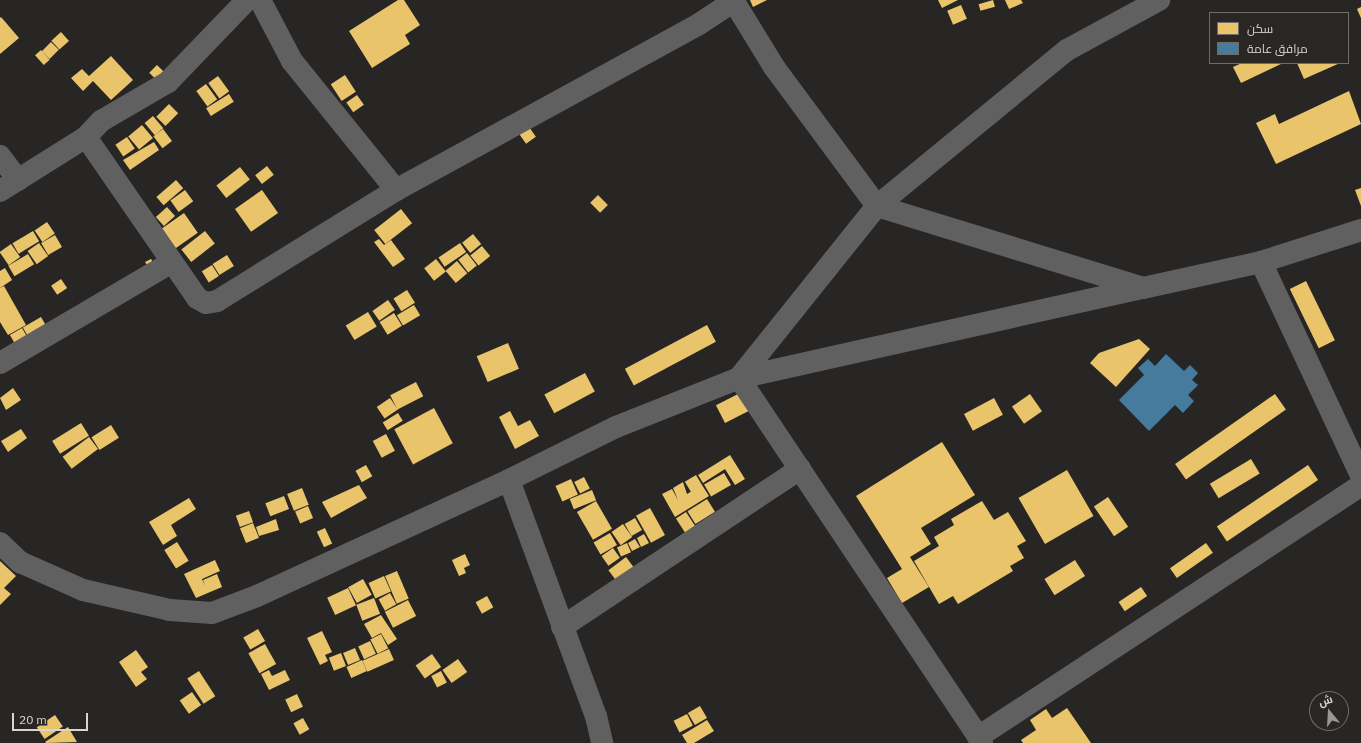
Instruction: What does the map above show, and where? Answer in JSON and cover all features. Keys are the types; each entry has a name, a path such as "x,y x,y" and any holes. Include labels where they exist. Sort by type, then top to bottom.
{"street":[{"path":"0,156 9,186 86,137 102,121 168,82 246,0"},
{"path":"260,0 292,61 396,190"},
{"path":"86,137 196,298 206,303 218,301 396,190 699,24 734,0 774,67 877,206 1143,288"},
{"path":"739,378 877,206 1066,50 1159,0"},
{"path":"0,543 20,562 83,590 170,610 212,613 258,596 510,480 616,427 739,378 1260,262 1361,230"},
{"path":"0,364 172,262"},
{"path":"1260,262 1361,475"},
{"path":"739,378 980,740 1361,485"},
{"path":"562,627 800,469"},
{"path":"510,480 562,627 596,716 602,743"}],"building: سكن":[{"path":"398,0 404,0 420,25 405,35 410,44 372,68 349,31"},
{"path":"750,0 767,0 753,7"},
{"path":"938,0 958,0 942,8"},
{"path":"993,0 995,7 981,11 979,4"},
{"path":"1005,0 1021,0 1023,3 1009,9"},
{"path":"961,5 967,19 953,25 947,11"},
{"path":"1361,7 1361,18 1357,9"},
{"path":"1,17 19,38 0,54 0,18"},
{"path":"61,32 69,41 59,50 51,41"},
{"path":"51,42 59,50 50,59 42,51"},
{"path":"41,50 50,60 44,65 35,55"},
{"path":"111,56 133,80 111,100 93,81 83,91 71,78 82,69 89,76"},
{"path":"1240,64 1281,64 1241,83 1233,67"},
{"path":"1297,64 1338,64 1304,79"},
{"path":"157,65 164,72 156,80 149,73"},
{"path":"345,75 356,92 342,101 331,84"},
{"path":"218,76 229,91 219,98 208,83"},
{"path":"206,84 217,99 207,106 196,91"},
{"path":"1349,91 1361,124 1276,164 1256,123 1275,114 1279,124"},
{"path":"229,94 234,102 211,116 206,108"},
{"path":"357,95 364,105 353,112 346,102"},
{"path":"169,104 178,113 165,126 156,117"},
{"path":"153,116 163,128 155,135 145,123"},
{"path":"142,125 153,138 139,150 128,137"},
{"path":"529,127 536,137 526,144 519,134"},
{"path":"163,129 172,141 162,148 153,136"},
{"path":"127,137 135,149 123,156 115,145"},
{"path":"154,142 159,150 130,170 123,160"},
{"path":"267,166 274,175 262,184 255,175"},
{"path":"240,167 250,180 226,198 216,185"},
{"path":"176,180 183,188 164,205 156,197"},
{"path":"1361,188 1361,206 1355,190"},
{"path":"185,190 193,201 179,212 170,201"},
{"path":"262,190 278,213 251,232 235,209"},
{"path":"598,195 608,205 600,213 590,203"},
{"path":"167,207 175,216 164,226 156,217"},
{"path":"401,209 412,223 385,244 374,230"},
{"path":"184,213 198,233 176,248 162,228"},
{"path":"47,222 55,234 42,242 35,230"},
{"path":"33,231 39,241 19,254 12,243"},
{"path":"205,231 215,244 191,262 181,249"},
{"path":"473,234 481,244 470,253 462,243"},
{"path":"55,235 62,247 48,255 41,243"},
{"path":"379,239 384,245 391,240 405,259 393,267 374,242"},
{"path":"39,243 48,256 37,264 28,251"},
{"path":"460,243 466,252 445,267 438,258"},
{"path":"11,244 20,257 9,265 0,252"},
{"path":"482,246 490,256 479,266 470,255"},
{"path":"467,253 477,266 468,272 458,260"},
{"path":"28,254 34,264 14,276 8,266"},
{"path":"227,255 234,266 219,275 213,264"},
{"path":"151,259 157,268 152,272 145,262"},
{"path":"436,259 446,272 434,281 424,268"},
{"path":"457,261 467,273 456,283 446,271"},
{"path":"212,265 219,276 209,282 202,271"},
{"path":"5,268 12,280 0,288 0,271"},
{"path":"61,279 67,288 57,295 51,286"},
{"path":"1306,281 1335,340 1319,348 1290,289"},
{"path":"4,286 26,325 8,335 0,322 0,288"},
{"path":"407,290 415,303 401,311 393,298"},
{"path":"388,300 395,310 379,321 372,311"},
{"path":"414,305 420,315 403,326 397,315"},
{"path":"368,312 377,327 354,340 346,325"},
{"path":"394,313 402,326 388,335 380,322"},
{"path":"41,317 48,329 30,340 23,328"},
{"path":"707,325 716,342 634,385 625,369"},
{"path":"22,328 29,340 17,347 10,335"},
{"path":"1139,339 1150,349 1116,387 1090,363 1099,353"},
{"path":"508,343 519,369 488,382 477,356"},
{"path":"585,373 595,392 554,413 544,395"},
{"path":"416,382 423,396 397,409 390,395"},
{"path":"13,388 21,400 6,410 0,398"},
{"path":"740,393 749,411 725,423 716,405"},
{"path":"1030,394 1042,411 1024,424 1012,407"},
{"path":"1275,394 1286,410 1186,480 1175,464"},
{"path":"390,398 398,410 385,419 377,407"},
{"path":"994,398 1003,415 973,431 964,414"},
{"path":"434,408 453,443 413,464 394,429"},
{"path":"510,411 518,426 530,420 539,436 515,449 499,417"},
{"path":"398,413 403,421 388,430 383,423"},
{"path":"81,423 89,436 60,454 52,441"},
{"path":"111,425 119,438 99,450 91,437"},
{"path":"21,429 27,438 8,452 1,441"},
{"path":"386,434 395,451 382,458 373,441"},
{"path":"89,437 98,449 72,469 63,457"},
{"path":"942,442 975,495 921,528 931,544 910,557 929,587 902,603 887,578 902,569 856,496"},
{"path":"730,455 745,479 735,485 725,469 703,483 698,475"},
{"path":"1251,459 1260,474 1219,498 1210,484"},
{"path":"366,465 372,476 362,482 356,471"},
{"path":"1308,465 1318,480 1227,541 1217,527"},
{"path":"1067,470 1094,516 1045,544 1019,498"},
{"path":"724,473 731,485 711,497 704,484"},
{"path":"696,475 702,485 691,492 685,482"},
{"path":"584,477 590,489 580,494 574,482"},
{"path":"571,479 578,495 562,501 555,486"},
{"path":"683,482 687,494 702,485 709,496 675,517 662,494 672,489 678,500 673,488"},
{"path":"359,485 367,498 331,518 322,502"},
{"path":"302,488 309,505 294,511 287,494"},
{"path":"592,490 596,500 574,509 570,499"},
{"path":"284,496 289,509 270,516 265,503"},
{"path":"1108,497 1128,527 1114,536 1094,507"},
{"path":"189,498 196,509 171,525 177,536 163,545 149,522"},
{"path":"707,499 715,512 695,524 687,511"},
{"path":"596,501 612,529 593,540 577,512"},
{"path":"982,501 994,520 1008,512 1026,541 1017,546 1024,558 1010,566 1013,571 958,604 953,596 939,604 914,561 939,546 934,537 954,525 951,519"},
{"path":"308,506 313,518 300,523 295,511"},
{"path":"650,508 665,535 651,543 636,516"},
{"path":"249,511 253,522 240,527 236,516"},
{"path":"686,512 695,526 685,533 676,519"},
{"path":"635,518 642,530 632,536 625,524"},
{"path":"276,519 279,530 259,536 256,527"},
{"path":"253,523 259,538 246,543 240,528"},
{"path":"623,524 632,537 621,545 612,532"},
{"path":"325,528 332,543 324,547 317,532"},
{"path":"610,533 617,545 601,555 594,542"},
{"path":"644,534 649,543 641,547 637,538"},
{"path":"635,539 640,547 632,551 628,543"},
{"path":"177,542 189,561 176,569 164,550"},
{"path":"627,543 631,552 621,557 617,547"},
{"path":"1206,543 1213,553 1177,578 1170,568"},
{"path":"613,548 620,558 608,566 602,556"},
{"path":"465,554 470,565 464,568 466,573 459,576 452,560"},
{"path":"626,557 635,569 617,582 608,570"},
{"path":"215,560 220,571 202,579 205,586 203,580 217,574 222,587 196,598 184,574"},
{"path":"1075,560 1085,576 1055,595 1044,579"},
{"path":"0,561 16,576 4,588 11,594 0,605"},
{"path":"397,571 409,599 397,604 385,576"},
{"path":"384,576 391,592 375,598 368,583"},
{"path":"363,579 372,595 357,603 348,587"},
{"path":"1141,587 1147,596 1125,611 1119,602"},
{"path":"348,588 356,605 335,615 327,598"},
{"path":"390,593 396,604 385,611 379,599"},
{"path":"487,596 493,607 482,614 476,602"},
{"path":"374,598 380,614 362,621 356,605"},
{"path":"408,600 416,616 393,628 385,612"},
{"path":"381,615 397,639 388,645 381,633 372,638 364,624"},
{"path":"258,629 265,641 250,650 243,638"},
{"path":"322,631 332,652 325,655 328,661 320,665 307,638"},
{"path":"381,634 388,648 378,654 370,639"},
{"path":"370,641 376,654 364,659 358,646"},
{"path":"265,644 276,664 260,673 248,653"},
{"path":"355,648 360,660 348,665 343,653"},
{"path":"389,649 394,660 367,672 363,661"},
{"path":"136,650 148,667 141,672 147,679 136,687 119,662"},
{"path":"341,653 346,666 334,671 329,658"},
{"path":"432,654 441,667 425,679 416,665"},
{"path":"458,659 467,672 452,683 442,670"},
{"path":"362,660 367,671 351,678 346,667"},
{"path":"269,670 272,676 285,670 290,680 269,690 261,674"},
{"path":"199,671 215,696 204,704 187,679"},
{"path":"441,671 447,683 437,688 431,676"},
{"path":"192,692 201,705 189,714 180,701"},
{"path":"297,694 303,707 291,712 285,699"},
{"path":"700,706 707,718 695,725 688,713"},
{"path":"1067,708 1091,743 1023,743 1021,740 1036,730 1030,720 1046,709 1052,718"},
{"path":"687,714 693,726 680,732 674,721"},
{"path":"55,715 63,727 45,739 37,727"},
{"path":"303,718 309,729 300,735 293,723"},
{"path":"707,720 714,731 694,743 687,743 682,735"},
{"path":"68,727 77,742 45,742"}],"building: مرافق عامة":[{"path":"1166,354 1184,371 1190,365 1198,373 1192,380 1198,385 1188,395 1194,401 1183,413 1175,405 1149,431 1119,400 1144,375 1138,368 1148,359 1155,366"}]}
